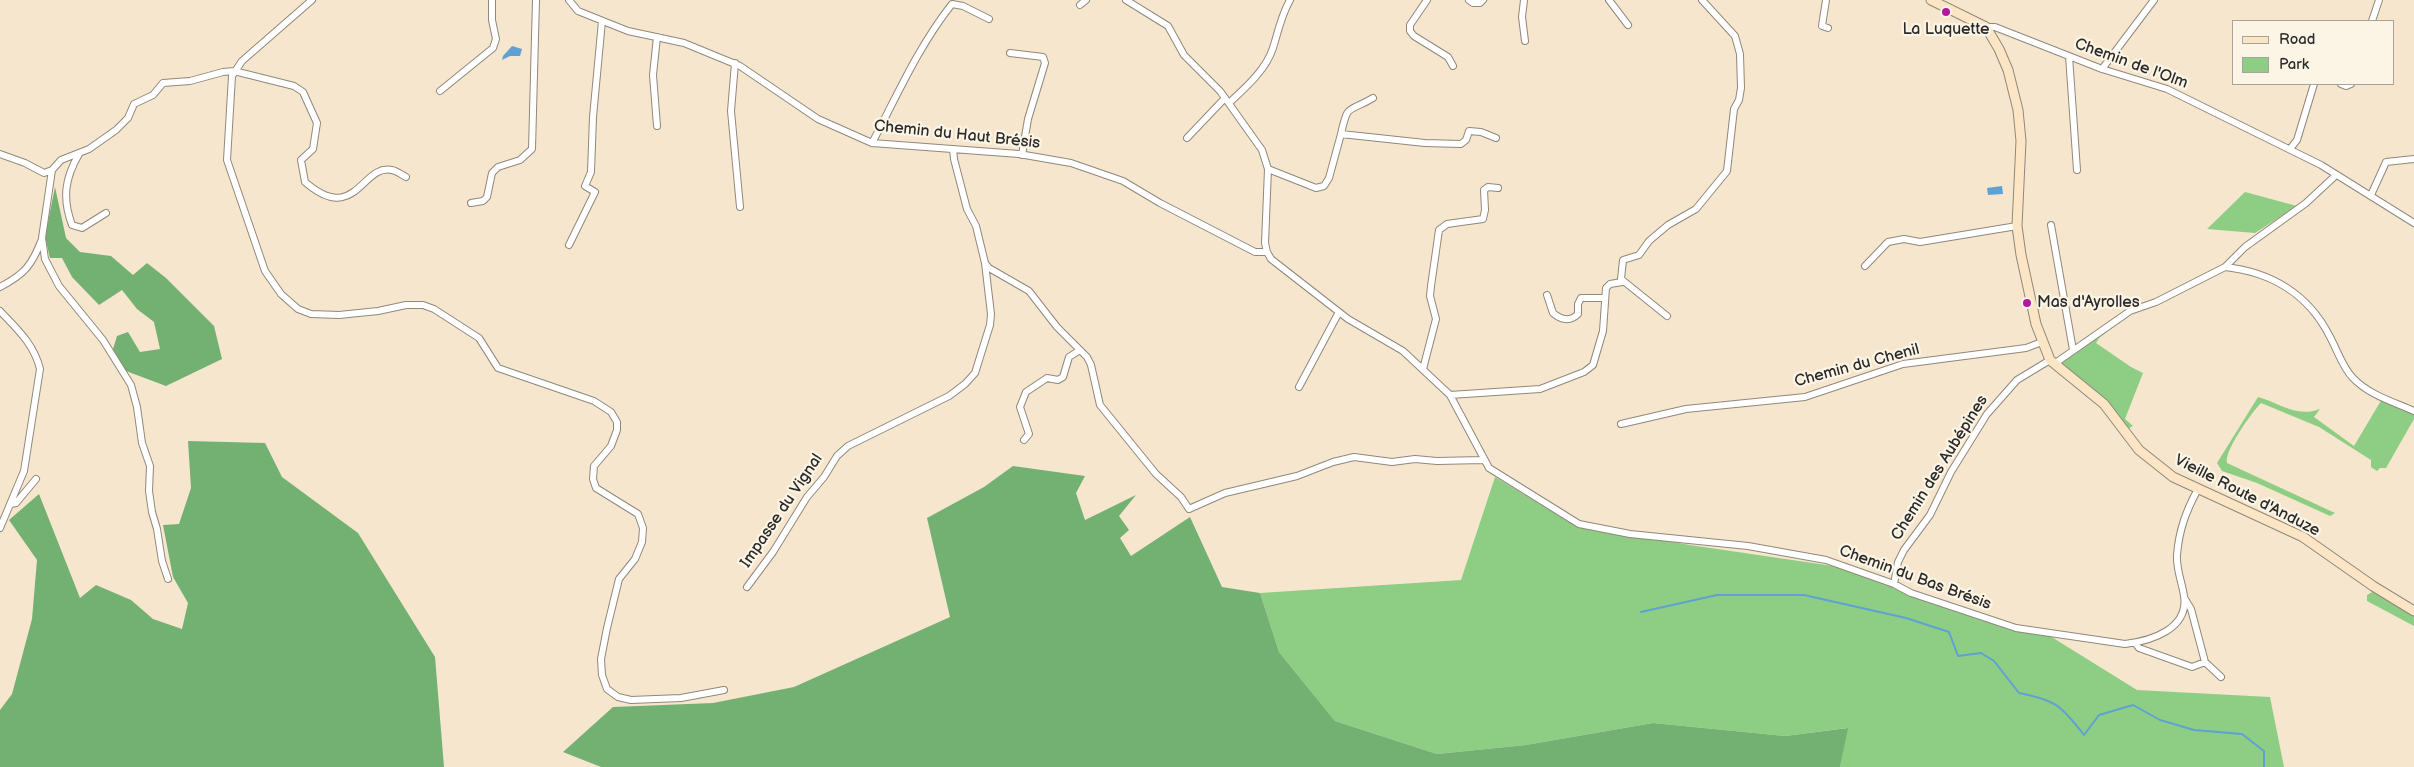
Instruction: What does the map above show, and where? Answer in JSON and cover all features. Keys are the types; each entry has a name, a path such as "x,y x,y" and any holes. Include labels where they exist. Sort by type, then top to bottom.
{"street":[{"path":"312,0 242,61 234,71 228,119 226,160 265,271 281,294 298,309 311,314 339,315 406,306 428,307 479,338 498,368 506,373 524,376 594,401 611,412 617,422 617,430 611,446 594,466 593,479 596,488 638,514 643,528 642,542 635,559 619,579 607,628 600,660 602,675 607,689 618,697 631,700 681,698 724,690"},
{"path":"440,91 492,48 496,39 492,20 492,0"},
{"path":"471,203 483,201 487,197 492,174 498,167 520,160 532,150 536,0"},
{"name":"Chemin du Haut Brésis","path":"569,0 578,11 602,21 628,31 696,46 735,64 818,119 872,143 1022,155 1071,163 1123,181 1255,252 1267,252"},
{"path":"1080,5 1086,0"},
{"path":"1126,0 1168,26 1184,55 1227,100 1235,115 1262,150 1268,169 1265,224 1267,252"},
{"path":"1187,138 1227,100 1245,88 1265,64 1273,49 1276,33 1290,0"},
{"path":"1428,0 1410,26 1410,31 1414,36 1448,57 1453,66"},
{"path":"1469,0 1473,3 1480,3 1483,0"},
{"path":"1524,0 1522,17 1525,41"},
{"path":"1609,0 1628,25"},
{"path":"1622,282 1623,260 1639,255 1649,241 1668,225 1696,209 1727,171 1734,109 1739,100 1741,88 1740,54 1735,36 1702,0"},
{"path":"1826,0 1822,26 1828,28"},
{"path":"1931,0 1986,27"},
{"path":"2102,69 2154,0"},
{"path":"2372,20 2380,0"},
{"path":"872,143 915,58 936,24 952,4 963,6 989,19"},
{"path":"569,245 595,192 586,186 591,172 593,117 602,21"},
{"name":"Chemin de l'Olm","path":"1986,27 1995,27 2102,69 2167,89 2326,168 2414,223"},
{"name":"Vieille Route d'Anduze","path":"1986,27 1999,49 2008,70 2018,110 2021,154 2017,226 2026,284 2042,342 2052,362 2104,404 2138,450 2155,465 2173,477 2303,537 2373,586 2414,611"},
{"path":"657,37 653,75 657,126"},
{"path":"1010,53 1043,57 1045,63 1028,119 1022,155"},
{"path":"2068,56 2077,170"},
{"path":"735,64 731,111 740,207"},
{"path":"0,154 25,163 44,173 52,170 62,160 80,153 116,130 128,118 134,104 153,95 164,83 190,81 234,71 294,86 303,92 317,123 314,149 303,156 302,160 305,182 319,194 343,198 373,176 385,170 392,170 406,177"},
{"path":"2290,149 2297,140 2314,85"},
{"path":"1268,169 1309,187 1324,186 1329,178 1346,114 1351,107 1373,98"},
{"path":"1341,134 1425,143 1461,144 1466,140 1469,131 1474,130 1496,138"},
{"name":"Impasse du Vignal","path":"747,587 773,552 806,497 824,477 837,456 848,446 949,396 975,374 990,325 991,314 985,263 976,226 967,209 953,149"},
{"path":"80,153 70,170 65,185 65,199 72,225 82,228 106,213"},
{"path":"2371,195 2386,162 2414,159"},
{"path":"0,287 26,271 34,259 42,238 52,170"},
{"name":"Chemin des Aubépines","path":"1894,584 1898,562 1904,550 1930,515 1951,472 1986,414 2017,380 2073,350 2130,311 2156,302 2225,267 2245,247 2306,203 2336,176"},
{"path":"1423,369 1436,319 1430,296 1439,230 1447,224 1483,219 1485,210 1484,190 1488,187 1498,188"},
{"path":"2051,225 2073,350"},
{"path":"1865,266 1888,242 1904,240 1920,242 2017,226"},
{"path":"42,238 48,268 77,310 103,340 131,385 138,407 142,443 150,466 149,491 152,512 162,561 168,579"},
{"name":"Chemin du Bas Brésis","path":"1267,252 1271,259 1339,312 1403,351 1450,395 1483,460 1489,468 1580,524 1630,534 1748,546 1826,560 1894,584 1911,593 2016,628 2109,642 2135,643 2160,635 2170,628 2179,620 2184,608 2178,567 2178,548 2184,515 2198,489"},
{"path":"985,263 989,268 1029,291 1057,327 1080,350 1091,365 1100,405 1156,474 1181,497 1189,509 1225,493 1297,476 1334,462 1354,457 1392,462 1415,458 1437,461 1483,460"},
{"path":"2225,267 2261,275 2295,291 2322,321 2352,377 2367,390 2414,411"},
{"path":"1450,395 1540,389 1584,372 1593,365 1596,356 1603,331 1606,288 1610,284 1622,282 1667,316"},
{"path":"1547,295 1553,313 1566,320 1574,318 1578,314 1578,304 1581,298 1605,298"},
{"path":"0,311 29,342 37,355 40,369 24,471 0,528"},
{"path":"1299,387 1339,312"},
{"name":"Chemin du Chenil","path":"1621,424 1686,409 1805,397 1903,364 2026,348 2042,342"},
{"path":"1024,440 1029,434 1020,406 1026,392 1047,378 1058,380 1063,377 1069,358 1080,350"},
{"path":"11,504 16,503 36,479"},
{"name":"Chemin du Bas Brésis","path":"2184,598 2190,609 2205,662"},
{"path":"2135,643 2139,648 2192,667 2205,662 2221,677"}],"green space":[{"path":"55,187 66,238 80,252 111,256 133,275 147,263 166,278 214,326 222,359 166,386 126,371 113,349 117,336 128,332 140,352 160,349 154,322 137,309 122,290 99,305 72,277 62,258 50,258 45,237"},
{"path":"2245,192 2297,206 2255,233 2207,229"},
{"path":"2118,323 2120,324 2117,324 2099,338 2096,343 2143,373 2125,419 2133,426 2127,429 2060,364"},
{"path":"2258,397 2296,411 2303,412 2320,409 2314,417 2354,446 2382,399 2414,414 2414,419 2386,468 2380,468 2377,471 2371,467 2371,460 2319,427 2261,403 2234,441 2227,457 2227,463 2335,513 2330,516 2257,483 2222,471 2217,463"},
{"path":"188,441 265,443 282,477 358,533 435,657 444,767 0,767 0,710 12,694 32,619 37,560 9,520 39,494 80,598 96,585 131,600 153,619 182,629 188,603 173,577 163,525 179,524 191,488"},
{"path":"1013,466 1085,476 1076,493 1085,520 1136,495 1119,516 1129,530 1120,538 1131,556 1190,517 1222,587 1260,593 1279,652 1335,721 1437,754 1526,745 1653,723 1785,736 1848,728 1840,767 601,767 563,752 613,707 713,703 794,687 950,617 927,518 984,487"},
{"path":"1495,477 1574,525 1690,545 1840,567 2050,636 2137,690 2270,697 2284,767 1840,767 1847,728 1785,736 1653,723 1526,745 1437,754 1335,721 1279,652 1260,593 1461,580"},
{"path":"2374,591 2414,616 2414,626 2367,601 2367,595"}],"water":[{"path":"512,46 522,49 520,56 510,56 502,60 503,56"},
{"path":"2002,186 2003,194 1988,195 1987,188"}],"waterway":[{"path":"1641,612 1717,595 1804,595 1906,618 1949,632 1958,656 1981,653 1994,661 2019,693 2041,698 2056,705 2063,710 2084,735 2099,715 2133,705 2160,720 2194,730 2242,734 2264,751 2264,767"}],"place":[{"name":"La Luquette","path":"1946,12"},
{"name":"Mas d'Ayrolles","path":"2027,303"}]}
